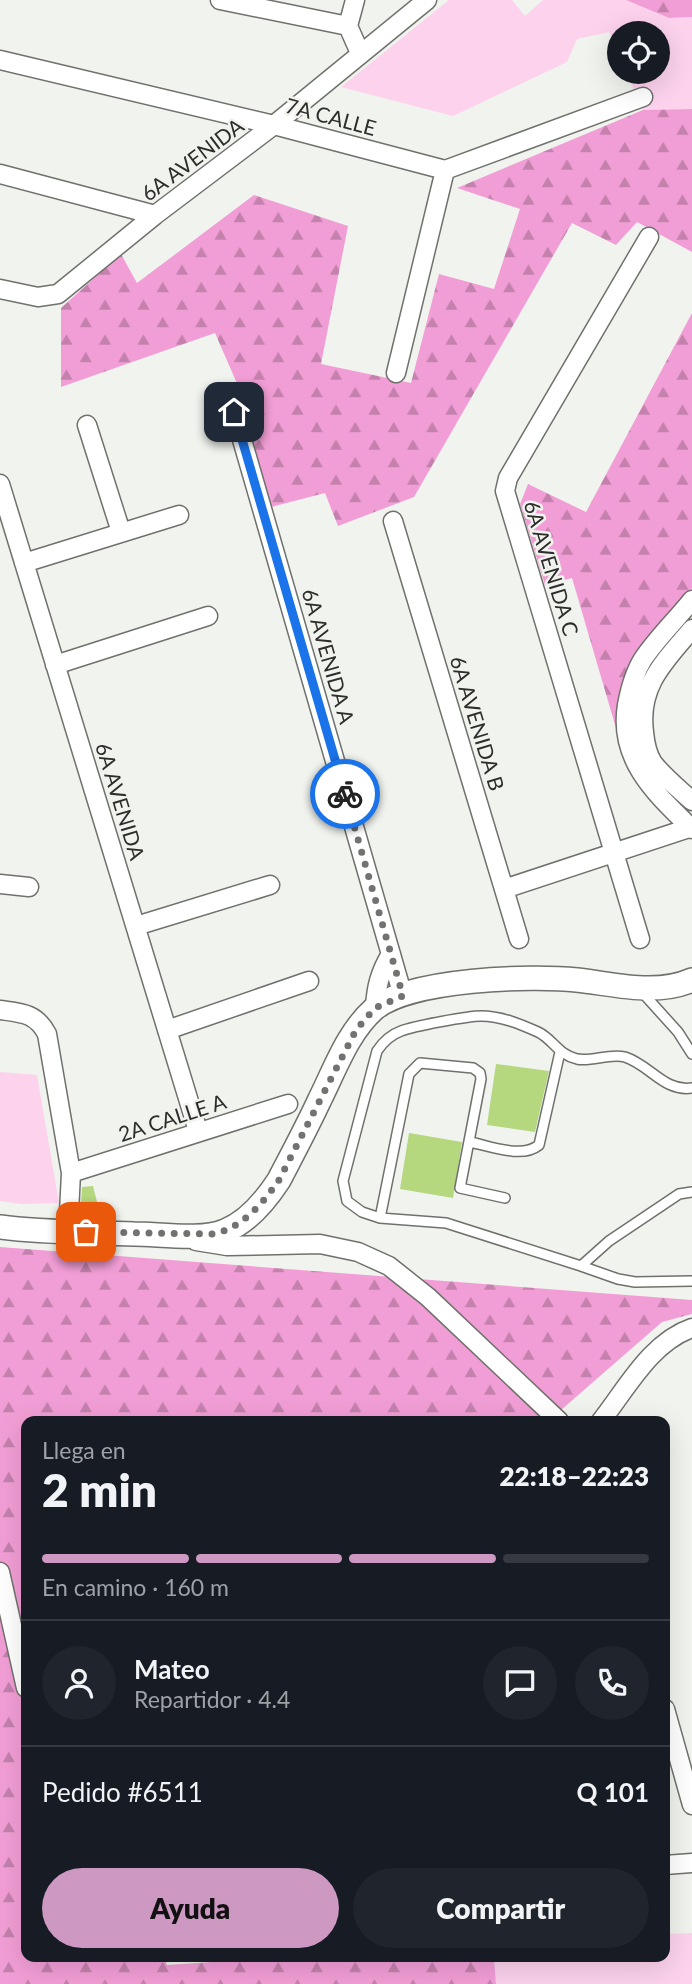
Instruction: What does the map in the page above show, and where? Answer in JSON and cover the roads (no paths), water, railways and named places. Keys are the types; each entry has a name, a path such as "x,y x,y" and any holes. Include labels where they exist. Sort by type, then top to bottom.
{"street":[{"path":"220,0 247,3 348,26"},
{"path":"355,0 348,26 360,53"},
{"name":"6A AVENIDA","path":"0,289 48,297 58,294 155,215 274,125 427,0"},
{"name":"7A CALLE","path":"0,60 274,125 445,170"},
{"path":"396,373 445,170 643,97"},
{"path":"0,174 155,215"},
{"name":"6A AVENIDA C","path":"640,939 505,491 508,478 649,237"},
{"name":"6A AVENIDA A","path":"234,412 403,996"},
{"path":"88,425 121,532"},
{"name":"6A AVENIDA","path":"0,484 198,1131"},
{"path":"24,563 179,515"},
{"name":"6A AVENIDA B","path":"393,521 519,939"},
{"path":"504,889 692,828 638,770 629,747 625,719 631,685 643,660 691,602"},
{"path":"55,665 208,616"},
{"path":"692,629 659,669 645,693 643,722 645,744 653,762 692,800"},
{"path":"0,884 29,887"},
{"path":"136,926 270,885"},
{"path":"375,1008 376,988 382,968 391,954"},
{"path":"0,1227 68,1232 192,1235 226,1231 265,1200 279,1180 356,1030 375,1008 403,996 431,988 515,977 574,979 638,987 688,986"},
{"path":"167,1030 309,981"},
{"path":"0,1010 41,1021 47,1034 71,1174 68,1232"},
{"name":"2A CALLE A","path":"71,1174 288,1104"},
{"path":"149,1234 227,1246 320,1244 358,1252 389,1266 428,1297 554,1416"},
{"path":"605,1416 660,1345 677,1333 692,1328"},
{"path":"0,1572 21,1666"},
{"path":"670,1727 692,1805"},
{"path":"670,1865 692,1863"}],"lane":[{"path":"638,987 678,1031 692,1054"},
{"path":"692,1088 682,1090 662,1081 626,1058 606,1056 579,1059 560,1052 542,1034 509,1020 480,1016 401,1031 384,1041 377,1051 343,1181 347,1200 362,1212 380,1218 446,1223 618,1279 635,1282 692,1281"},
{"path":"470,1142 523,1152 533,1150 539,1145 560,1052"},
{"path":"380,1218 408,1074 420,1063 473,1068 480,1073 460,1188 505,1198"},
{"path":"581,1266 609,1241 679,1195 692,1192"}]}
